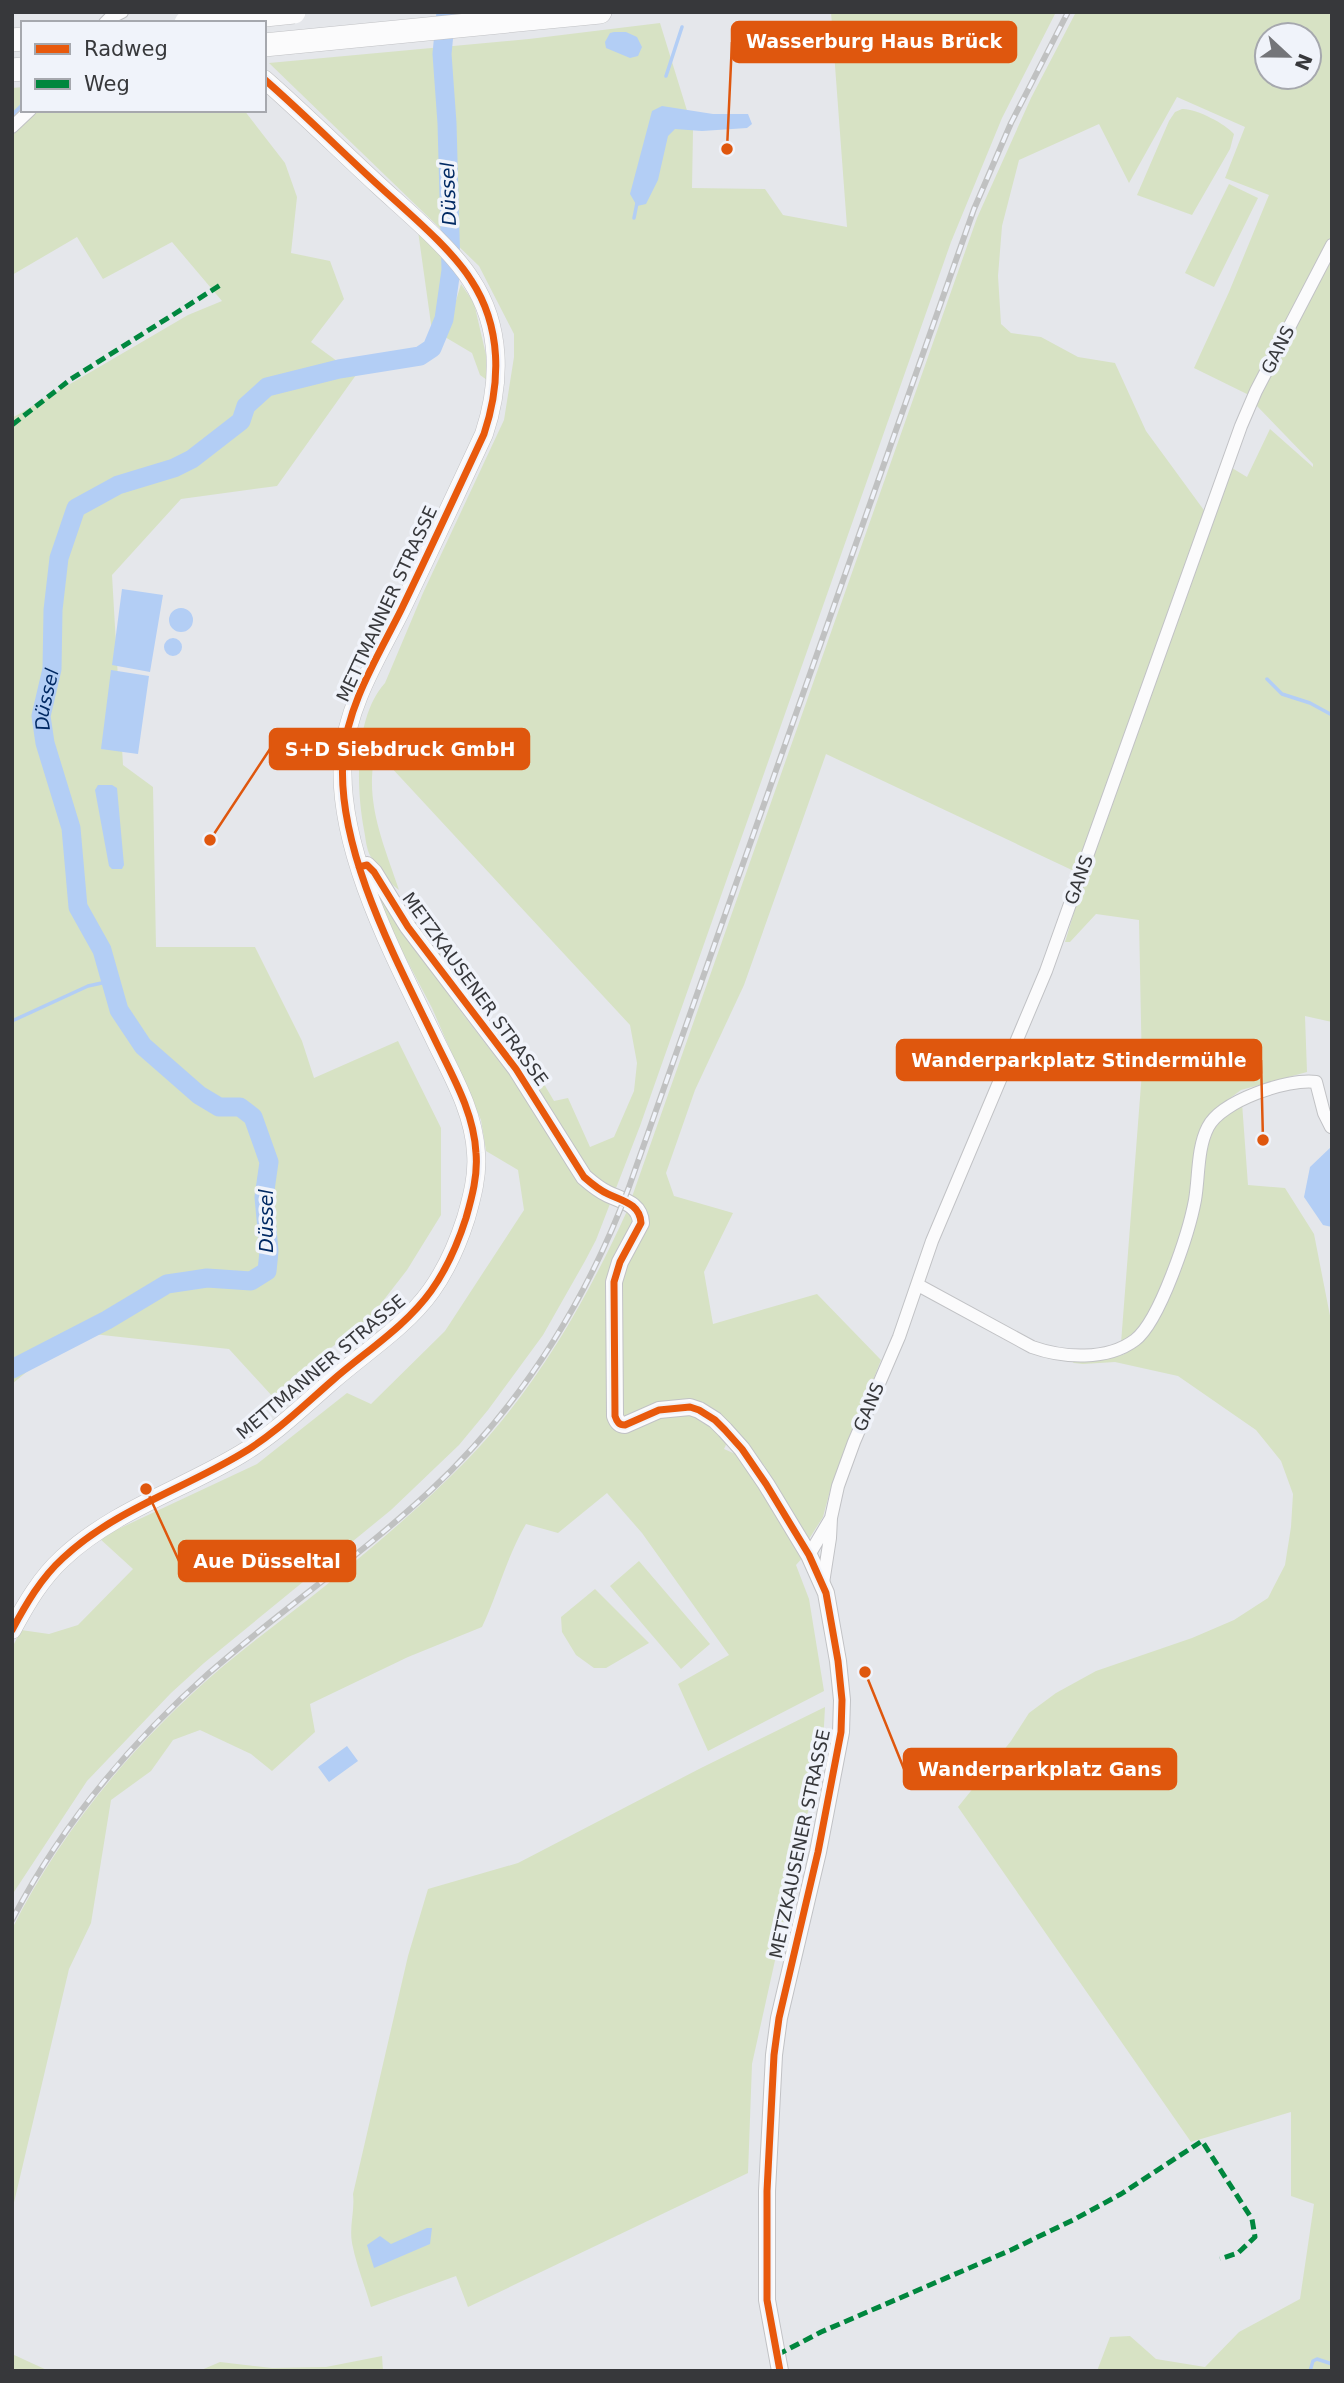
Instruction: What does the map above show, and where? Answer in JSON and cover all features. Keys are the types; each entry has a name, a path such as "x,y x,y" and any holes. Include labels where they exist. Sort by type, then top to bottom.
{"highway":[{"path":"206,21 294,12"},
{"path":"266,45 600,12"}],"main road":[{"name":"METTMANNER STRASSE","path":"12,1630 43,1580 71,1550 104,1527 243,1453 284,1423 410,1314 430,1293 450,1256 466,1219 477,1171 470,1120 458,1088 405,978 359,867 349,831 344,796 343,758 354,708 484,434 495,395 497,365 493,334 481,300 464,270 435,239 266,81"}],"street":[{"path":"107,21 122,12"},
{"path":"12,127 28,112"},
{"name":"GANS","path":"822,1583 838,1486 899,1337 932,1241 1046,971 1241,426 1256,391 1332,245"},
{"name":"METZKAUSENER STRASSE","path":"359,867 367,865 374,872 408,927 516,1069 584,1177 594,1187 638,1210 641,1223 620,1262 613,1290 617,1421 621,1425 633,1424 642,1416 677,1407 699,1410 715,1420 742,1449 809,1555 829,1607 841,1686 841,1732 818,1852 779,2018 774,2055 767,2191 767,2300 780,2371"},
{"path":"918,1285 1045,1352 1087,1354 1122,1348 1134,1341 1149,1324 1175,1264 1194,1206 1203,1139 1213,1118 1236,1101 1285,1085 1307,1081 1316,1082 1324,1113 1331,1127"},
{"name":"GANS","path":"809,1555 831,1518"}],"green space":[{"path":"831,12 1056,12 1002,118 951,242 640,1126 596,1240 543,1335 459,1445 391,1510 171,1693 87,1781 12,1895 12,1648 21,1630 49,1634 78,1625 133,1569 99,1538 257,1464 347,1393 371,1404 445,1331 524,1210 518,1170 486,1151 481,1120 432,1008 372,887 512,1078 534,1067 554,1101 568,1098 590,1147 614,1137 634,1091 637,1063 630,1025 376,751 372,787 374,804 377,822 399,890 383,875 368,851 361,813 359,774 363,733 368,714 385,683 423,593 504,420 514,357 514,334 479,266 269,63 529,39 660,23 693,130 692,188 765,189 783,215 847,227"},
{"path":"1076,12 1332,12 1332,239 1251,396 1194,368 1269,195 1225,178 1245,127 1177,97 1129,183 1099,124 1019,160 1002,226 998,276 1001,324 1011,333 1041,337 1078,357 1115,363 1146,431 1206,513 1232,468 1247,477 1270,429 1313,467 1256,405 1332,253 1332,1022 1305,1016 1307,1072 1241,1090 1213,1111 1202,1132 1182,1233 1157,1299 1137,1331 1121,1343 1142,1072 1139,920 1096,914 1070,942 1065,942 1081,889 1074,871 826,754 744,985 695,1090 666,1173 674,1196 733,1213 704,1272 713,1324 817,1294 881,1360 831,1487 823,1517 809,1539 764,1465 732,1432 724,1449 740,1456 804,1556 796,1565 809,1599 824,1691 708,1751 678,1684 729,1655 642,1533 607,1493 558,1533 526,1524 513,1549 482,1627 408,1657 310,1704 315,1732 272,1771 251,1754 200,1730 173,1740 151,1771 111,1800 91,1923 69,1969 12,2211 12,1929 31,1893 76,1824 127,1760 214,1674 366,1553 468,1459 538,1373 577,1310 627,1211 977,218 1031,98"},
{"path":"21,87 21,105 12,116 12,88"},
{"path":"1182,109 1210,117 1234,134 1230,149 1192,215 1137,195 1169,121 1175,112"},
{"path":"33,112 246,112 285,163 297,197 291,253 330,261 344,299 311,342 356,375 277,486 181,499 112,575 123,765 153,787 156,947 255,947 302,1041 314,1078 398,1041 441,1128 441,1215 407,1270 369,1319 295,1375 273,1397 229,1349 75,1332 12,1384 12,418 188,315 222,301 172,242 103,279 77,237 12,275 12,136"},
{"path":"1229,184 1258,198 1214,287 1185,273"},
{"path":"418,231 446,260 437,324 432,331"},
{"path":"461,284 474,303 486,355 487,380 480,375 472,353 445,337"},
{"path":"1242,1103 1248,1185 1285,1188 1314,1234 1332,1326 1332,2371 1097,2371 1110,2337 1130,2336 1156,2359 1205,2367 1239,2332 1300,2299 1314,2204 1291,2196 1291,2112 1191,2142 958,1807 1011,1741 1029,1713 1056,1693 1096,1671 1192,1638 1234,1620 1268,1598 1285,1565 1293,1494 1281,1461 1256,1430 1178,1376 1115,1362 1083,1364 1069,1360 1123,1355 1143,1340 1168,1296 1195,1227 1205,1171 1207,1138 1215,1125"},
{"path":"639,1561 710,1644 681,1669 610,1586"},
{"path":"595,1589 649,1643 606,1668 594,1668 576,1655 562,1632 561,1617"},
{"path":"825,1707 823,1744 752,2064 748,2173 468,2307 456,2276 371,2307 352,2243 353,2194 408,1956 428,1889 518,1863"},
{"path":"12,2354 49,2371 12,2371"},
{"path":"382,2356 383,2371 199,2371 220,2362 272,2368 326,2367"}],"water":[{"path":"626,32 637,37 642,47 638,56 630,58 606,48 605,42 610,33"},
{"path":"662,106 713,114 748,114 752,124 747,128 702,131 675,129 668,136 658,180 646,204 637,206 630,194 652,111"},
{"path":"122,589 163,595 150,672 112,665"},
{"path":"181,608 190,611 193,620 190,629 181,632 172,629 169,620 172,611"},
{"path":"173,638 179,641 182,647 179,653 173,656 167,653 164,647 167,641"},
{"path":"111,670 149,676 138,754 101,749"},
{"path":"98,785 112,785 117,788 124,865 122,869 112,869 109,866 95,790"},
{"path":"1332,1146 1332,1227 1323,1225 1304,1197 1310,1167"},
{"path":"347,1746 358,1761 329,1782 318,1767"},
{"path":"432,2228 430,2244 374,2268 367,2245 380,2236 391,2244"}],"waterway":[{"name":"Düssel","path":"12,1369 107,1320 167,1284 207,1278 251,1281 267,1271 269,1251 264,1197 269,1162 253,1117 240,1107 219,1107 199,1095 143,1046 119,1010 102,950 78,907 71,828 45,743 41,716 52,669 53,610 59,558 76,508 118,485 174,468 192,459 241,421 246,406 267,387 339,369 420,356 432,348 444,319 451,270 447,123 442,54 446,12"},
{"path":"666,76 682,27"},
{"path":"12,115 21,106"},
{"path":"634,218 637,203"},
{"path":"1267,679 1282,694 1310,703 1332,715"},
{"path":"12,1021 88,986 111,981"},
{"path":"1310,2371 1313,2361 1317,2359 1332,2364"}],"railway":[{"path":"12,1920 52,1851 124,1757 209,1673 376,1538 463,1459 521,1388 571,1312 612,1230 629,1187 974,209 1011,123 1068,12"}],"marked path":[{"path":"12,425 71,379 222,284"},
{"path":"777,2355 821,2332 1011,2250 1075,2219 1121,2194 1202,2141 1252,2219 1255,2237 1238,2253 1220,2259"}],"cycle path":[{"path":"12,1630 28,1601 48,1574 83,1541 126,1514 219,1467 266,1438 410,1316 431,1291 447,1265 463,1227 474,1186 476,1153 467,1110 388,941 359,867 343,793 343,758 351,718 365,680 484,434 496,375 493,336 481,298 452,255 266,81"},
{"path":"359,867 367,865 374,872 408,927 516,1069 584,1177 602,1191 630,1204 638,1211 641,1223 620,1262 614,1282 617,1421 625,1425 659,1410 690,1407 715,1420 742,1449 766,1484 809,1555 826,1593 838,1661 842,1700 841,1732 818,1852 779,2018 774,2055 767,2191 767,2300 780,2371"}],"place":[{"name":"Wasserburg Haus Brück","path":"727,149"},
{"name":"S+D Siebdruck GmbH","path":"210,840"},
{"name":"Wanderparkplatz Stindermühle","path":"1263,1140"},
{"name":"Aue Düsseltal","path":"146,1489"},
{"name":"Wanderparkplatz Gans","path":"865,1672"}]}
